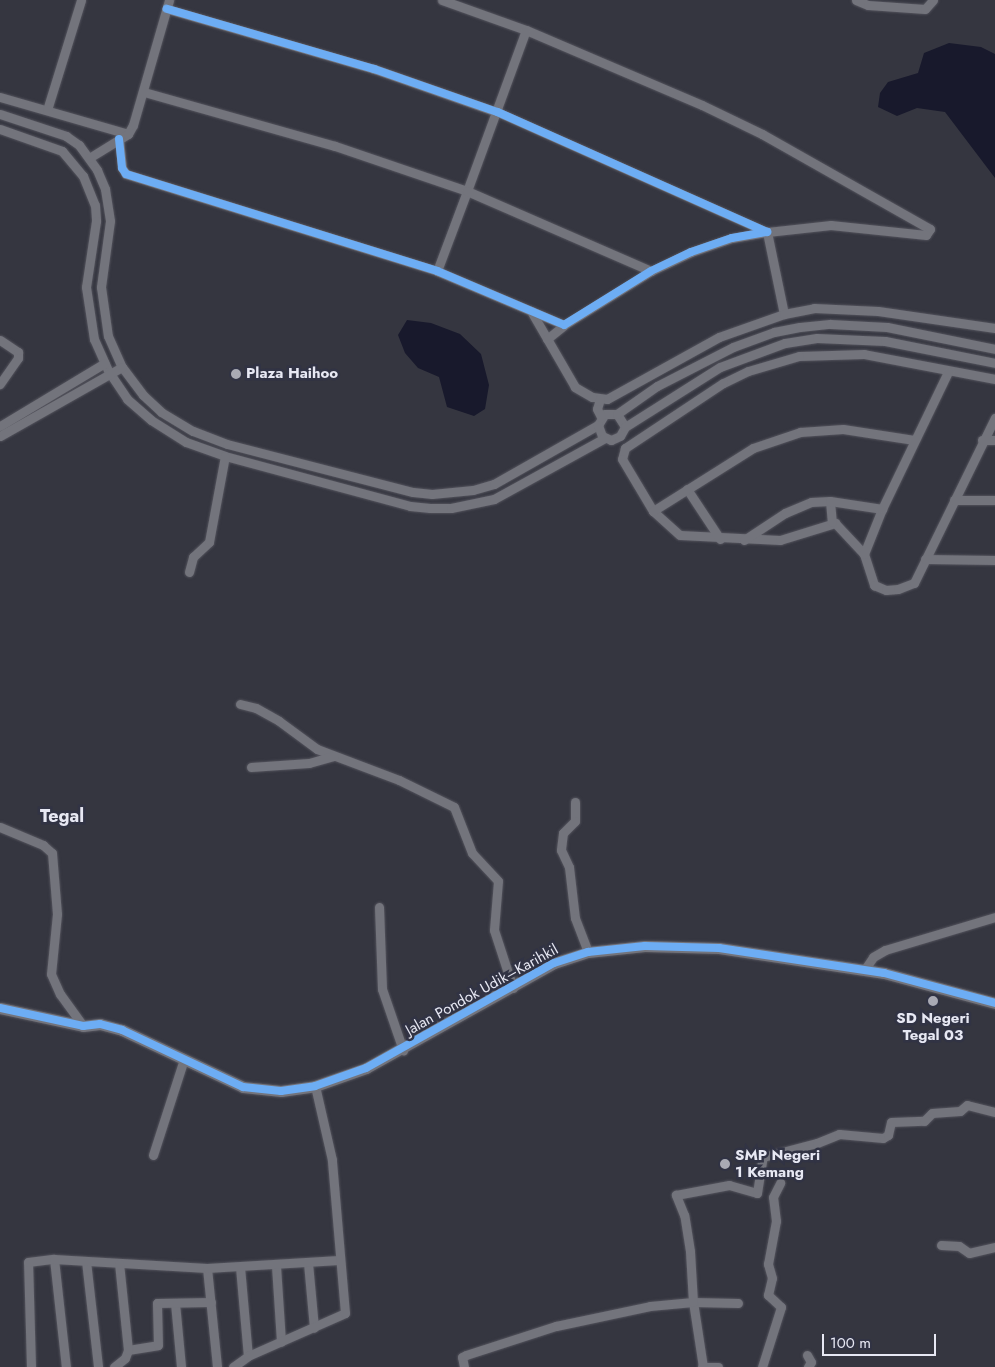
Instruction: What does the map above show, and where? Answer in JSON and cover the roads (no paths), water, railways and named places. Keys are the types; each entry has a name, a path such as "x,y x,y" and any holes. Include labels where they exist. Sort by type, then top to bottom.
{"street":[{"path":"47,110 81,0"},
{"path":"442,0 526,30 645,79 762,134 930,229 926,235 831,225 767,232 712,244 651,271 564,325 547,339"},
{"path":"856,0 868,5 925,9 933,0"},
{"path":"89,158 128,134 144,92 168,4 374,69 497,112 767,232"},
{"path":"437,271 526,30"},
{"path":"144,92 335,146 466,191 651,271"},
{"path":"0,96 128,134"},
{"path":"0,114 66,136 89,158 97,170 109,204 101,304 108,336 122,367 143,395 161,412 193,430 228,444 413,492 452,494 494,484 600,421 609,413 617,414 657,386 733,347 774,332 830,324 887,326 995,349"},
{"path":"0,129 62,151 74,163 91,191 96,221 87,304 94,339 109,372 127,399 151,420 186,442 224,456 410,506 451,508 494,499 605,438 618,438 625,427 720,367 785,343 817,338 885,341 995,362"},
{"path":"119,140 122,168 126,174 437,271 564,325"},
{"path":"767,232 784,314"},
{"path":"530,311 575,388 600,400 615,398 719,337 784,314 821,308 878,311 995,328"},
{"path":"0,340 18,352 18,358 0,384"},
{"path":"995,379 948,372 898,359 828,353 772,363 732,379 625,448 622,459 653,511 680,535 720,539 780,540 832,522 839,525 864,554 870,580 878,588 886,590 910,586 925,560 982,440 995,418"},
{"path":"0,436 20,419 62,394 105,363"},
{"path":"62,394 122,367"},
{"path":"864,554 882,509 948,372"},
{"path":"600,400 597,409 605,438"},
{"path":"617,414 625,427"},
{"path":"0,426 20,419"},
{"path":"653,511 753,448 800,432 843,429 914,440"},
{"path":"982,440 995,440"},
{"path":"189,572 193,558 209,542 224,456"},
{"path":"687,489 720,539"},
{"path":"954,500 995,500"},
{"path":"744,540 800,506 830,501 882,509"},
{"path":"830,501 832,522"},
{"path":"925,560 995,560"},
{"path":"240,704 265,713 301,740 334,756 392,777 454,808 472,853 498,881 494,930 513,988"},
{"path":"251,767 309,762 334,756"},
{"path":"574,802 575,821 563,833 561,850 569,867 575,918 588,952"},
{"path":"0,827 43,845 52,853 57,914 51,974 60,994 83,1026"},
{"path":"379,907 382,989 403,1050"},
{"path":"865,969 873,957 885,950 995,917"},
{"name":"Jalan Pondok Udik–Karihkil","path":"0,1008 83,1026 100,1024 122,1030 243,1087 263,1091 315,1086 366,1068 403,1050 554,963 588,952 680,946 865,969 995,1003"},
{"path":"153,1155 184,1059"},
{"path":"233,1367 248,1356 345,1313 332,1160 315,1086"},
{"path":"718,1367 702,1367 693,1302 690,1251 684,1215 676,1198 678,1194 729,1185 757,1193 763,1157 817,1143 840,1134 883,1138 888,1135 890,1122 922,1121 932,1113 960,1111 967,1105 995,1112"},
{"path":"762,1367 781,1307 768,1295 772,1278 768,1264 776,1220 773,1197 780,1183"},
{"path":"941,1245 959,1246 969,1253 995,1248"},
{"path":"31,1367 26,1266 32,1260 54,1259 207,1268 276,1266 339,1260"},
{"path":"54,1259 66,1367"},
{"path":"86,1261 98,1367"},
{"path":"308,1263 314,1328"},
{"path":"119,1264 128,1350 119,1366"},
{"path":"276,1266 281,1342"},
{"path":"240,1267 248,1356"},
{"path":"207,1268 217,1367"},
{"path":"128,1350 158,1345 157,1303 210,1302"},
{"path":"464,1367 462,1357 466,1355 556,1326 650,1306 693,1302 738,1303"},
{"path":"174,1303 181,1367"},
{"path":"807,1355 811,1362 808,1367"}],"water":[{"path":"949,43 981,47 995,54 995,178 945,112 917,108 897,116 878,107 880,93 888,82 918,73 924,53"},
{"path":"407,320 431,323 460,334 481,354 489,385 485,409 474,416 447,407 439,377 418,368 405,353 398,335"}],"place":[{"name":"Plaza Haihoo","path":"236,374"},
{"name":"SD Negeri Tegal 03","path":"933,1001"},
{"name":"SMP Negeri 1 Kemang","path":"725,1164"}],"district":[{"name":"Tegal","path":"62,816"}]}
